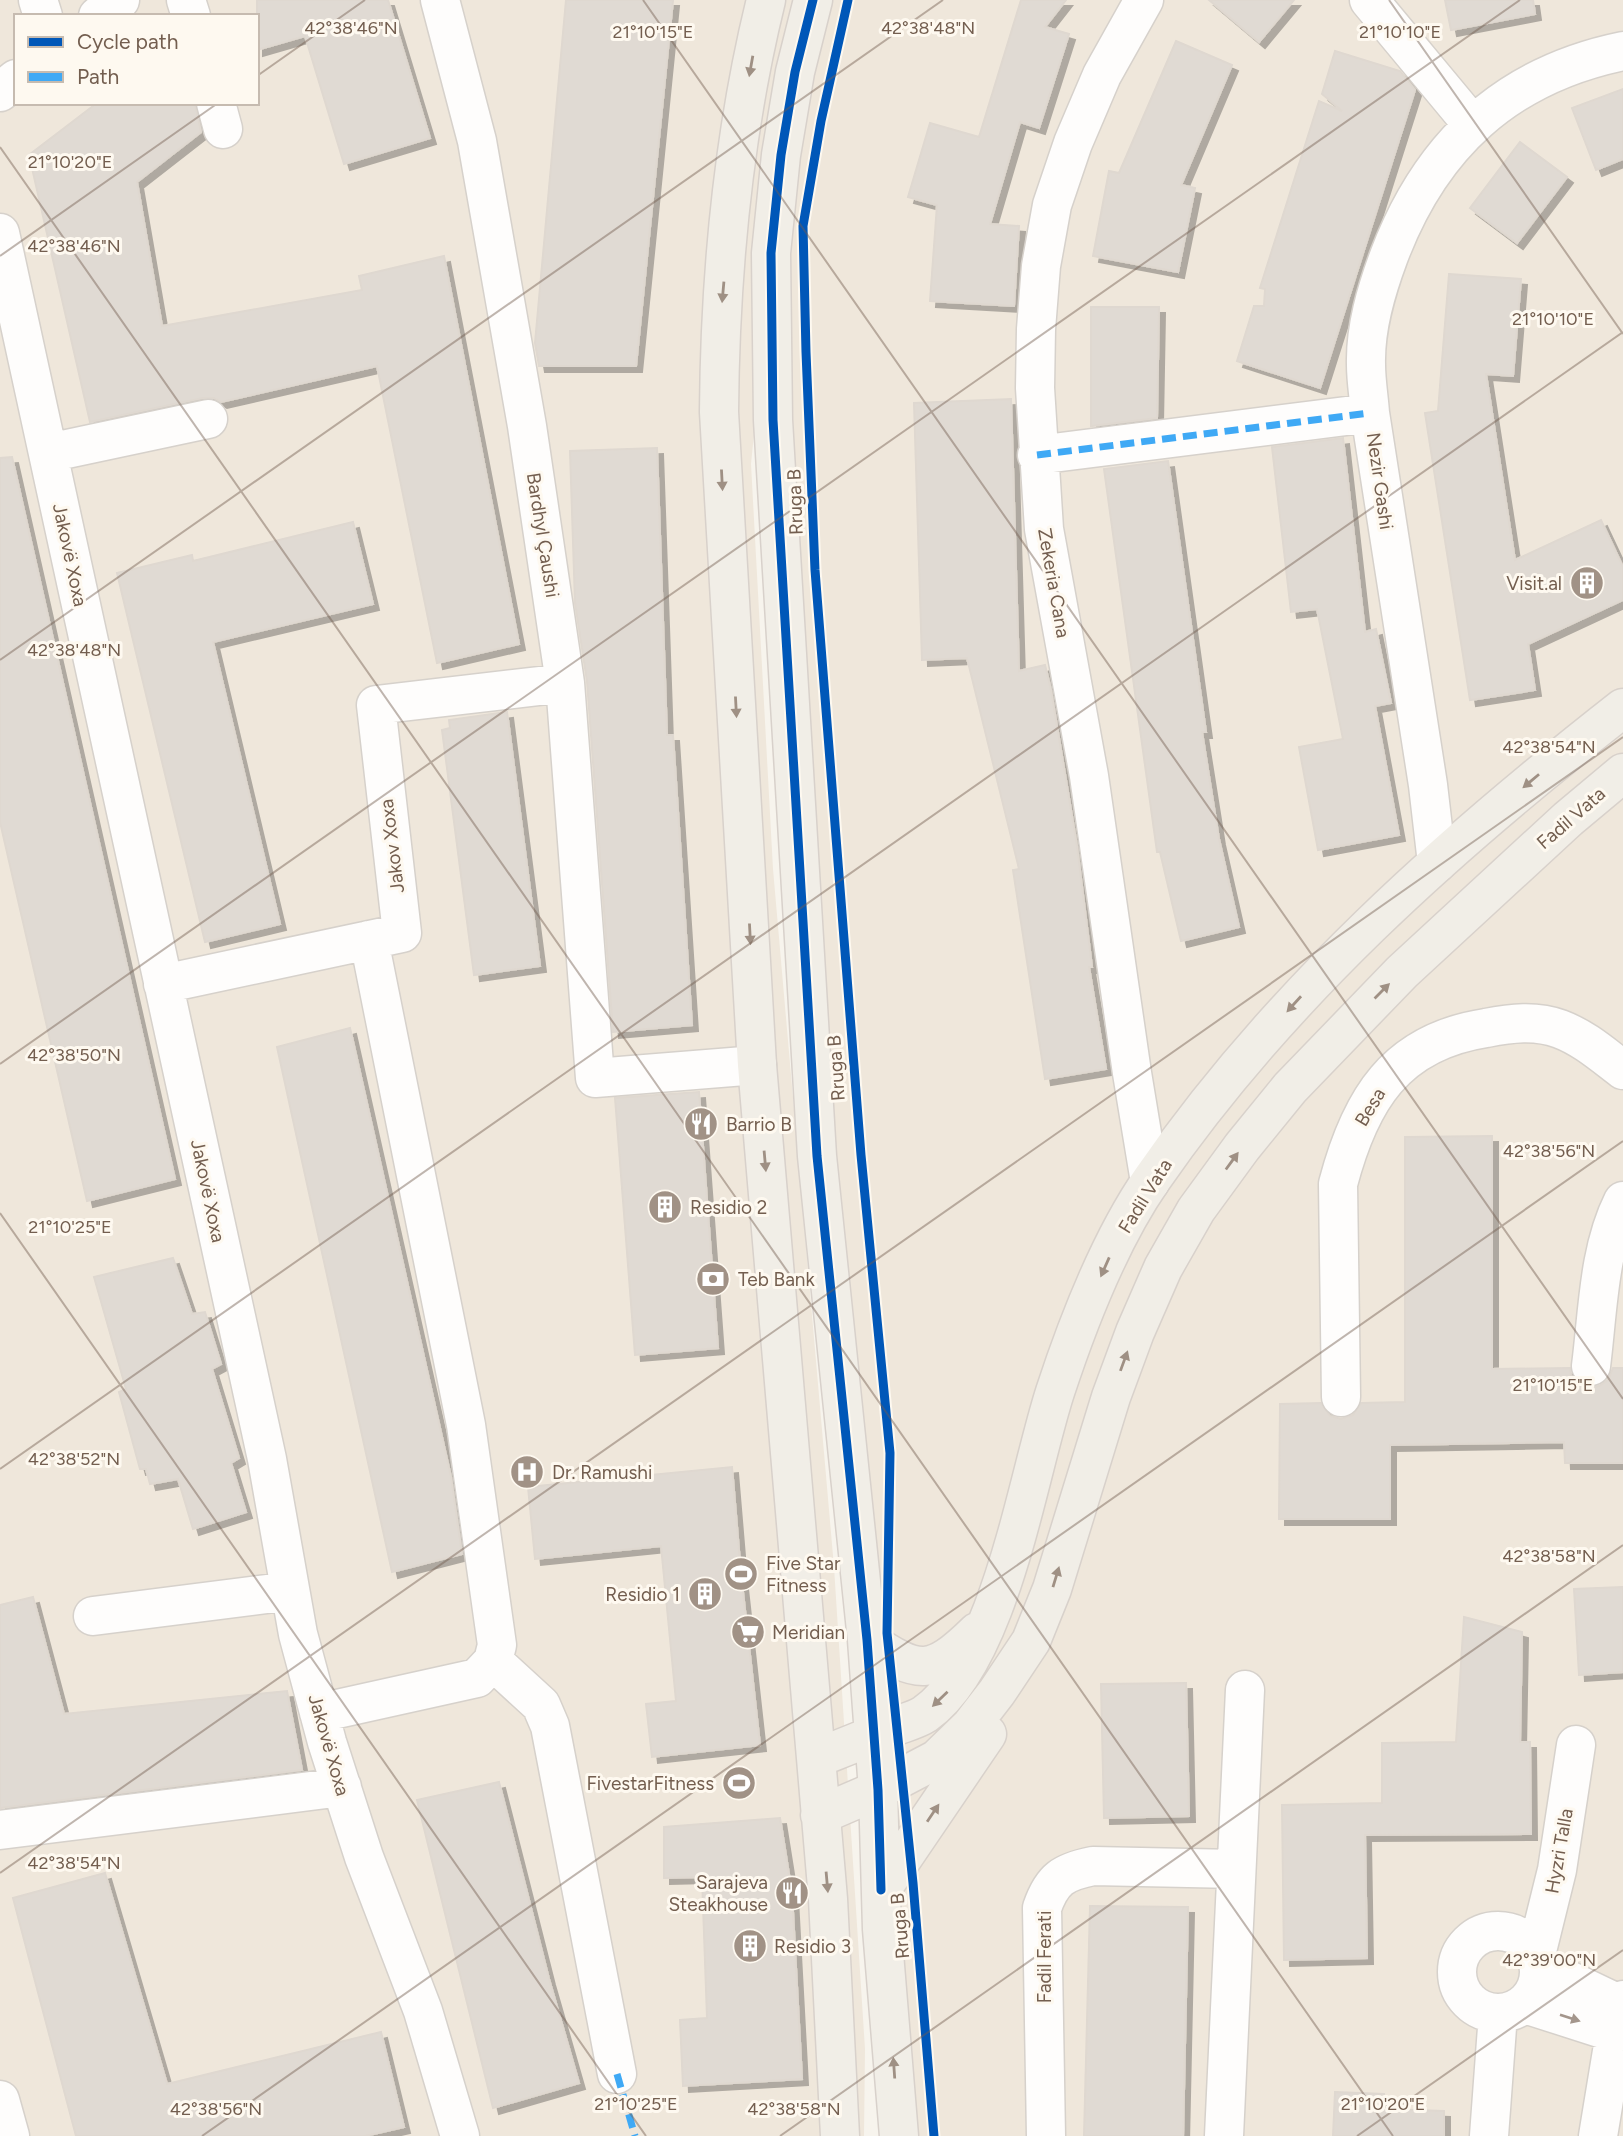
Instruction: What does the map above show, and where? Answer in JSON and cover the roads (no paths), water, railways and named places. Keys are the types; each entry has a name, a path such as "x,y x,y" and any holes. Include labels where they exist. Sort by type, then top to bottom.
{"main road":[{"path":"766,0 752,58 739,136 720,330 719,412 757,1065 828,1899 840,2136"},
{"name":"Rruga B","path":"813,0 795,72 780,155 771,253 773,420 817,1156 867,1640 878,1790 882,1929 899,2136"},
{"name":"Fadil Vata","path":"817,1758 924,1714 949,1690 968,1663 989,1621 1064,1368 1083,1316 1114,1246 1150,1182 1234,1072 1310,985 1372,922 1506,802 1623,708"},
{"name":"Fadil Vata","path":"820,1815 878,1790 937,1759 970,1727 998,1692 1031,1641 1052,1590 1111,1397 1163,1268 1196,1210 1290,1088 1344,1029 1462,915 1623,773"},
{"path":"867,1640 899,1661 916,1667 937,1664 958,1650 989,1621"},
{"path":"881,1890 1010,1699 1031,1641"}],"street":[{"path":"101,14 120,0"},
{"name":"Bardhyl Çaushi","path":"440,0 477,141 527,426 565,683 595,1078 757,1065"},
{"name":"Zekeria Cana","path":"1144,0 1102,75 1073,143 1052,205 1041,266 1036,329 1037,455 1044,529 1089,775 1150,1182"},
{"path":"1369,0 1472,124"},
{"name":"Nezir Gashi","path":"1437,863 1370,414 1366,365 1369,323 1379,282 1415,199 1443,156 1472,124 1512,94 1558,70 1623,51"},
{"path":"0,93 14,81"},
{"name":"Jakovë Xoxa","path":"0,233 267,1459 298,1634 319,1713 364,1857 423,2011 460,2136"},
{"path":"1037,455 1370,414"},
{"path":"48,453 208,419"},
{"name":"Jakov Xoxa","path":"163,984 402,933 376,705 565,683"},
{"path":"319,1713 477,1678 493,1661 497,1644 466,1425 369,940"},
{"name":"Besa","path":"1341,1397 1338,1184 1346,1155 1365,1110 1393,1072 1410,1056 1441,1039 1506,1024 1539,1023 1562,1030 1589,1044 1623,1070"},
{"path":"1591,1366 1604,1260 1623,1201"},
{"path":"93,1616 290,1591"},
{"path":"493,1661 541,1704 550,1726 617,2074"},
{"path":"1224,2136 1245,1690"},
{"name":"Hyzri Talla","path":"1489,2136 1511,2009 1536,1987 1537,1961 1557,1870 1576,1745"},
{"path":"0,1830 342,1787"},
{"name":"Fadil Ferati","path":"1046,2136 1042,1908 1049,1887 1069,1871 1093,1866 1236,1869"},
{"path":"1505,1931 1518,1935 1529,1944 1537,1961 1621,2011 1484,2011 1472,2005 1463,1994 1457,1982 1456,1968 1467,1943 1478,1935 1505,1931"},
{"path":"1598,2136 1621,2011"},
{"path":"0,2100 10,2136"}],"place":[{"name":"Visit.al","path":"1587,583"},
{"name":"Barrio B","path":"701,1124"},
{"name":"Residio 2","path":"665,1207"},
{"name":"Teb Bank","path":"713,1279"},
{"name":"Dr. Ramushi","path":"527,1472"},
{"name":"Five Star Fitness","path":"741,1574"},
{"name":"Residio 1","path":"705,1594"},
{"name":"Meridian","path":"748,1632"},
{"name":"FivestarFitness","path":"739,1783"},
{"name":"Sarajeva Steakhouse","path":"792,1893"},
{"name":"Residio 3","path":"750,1946"}]}
